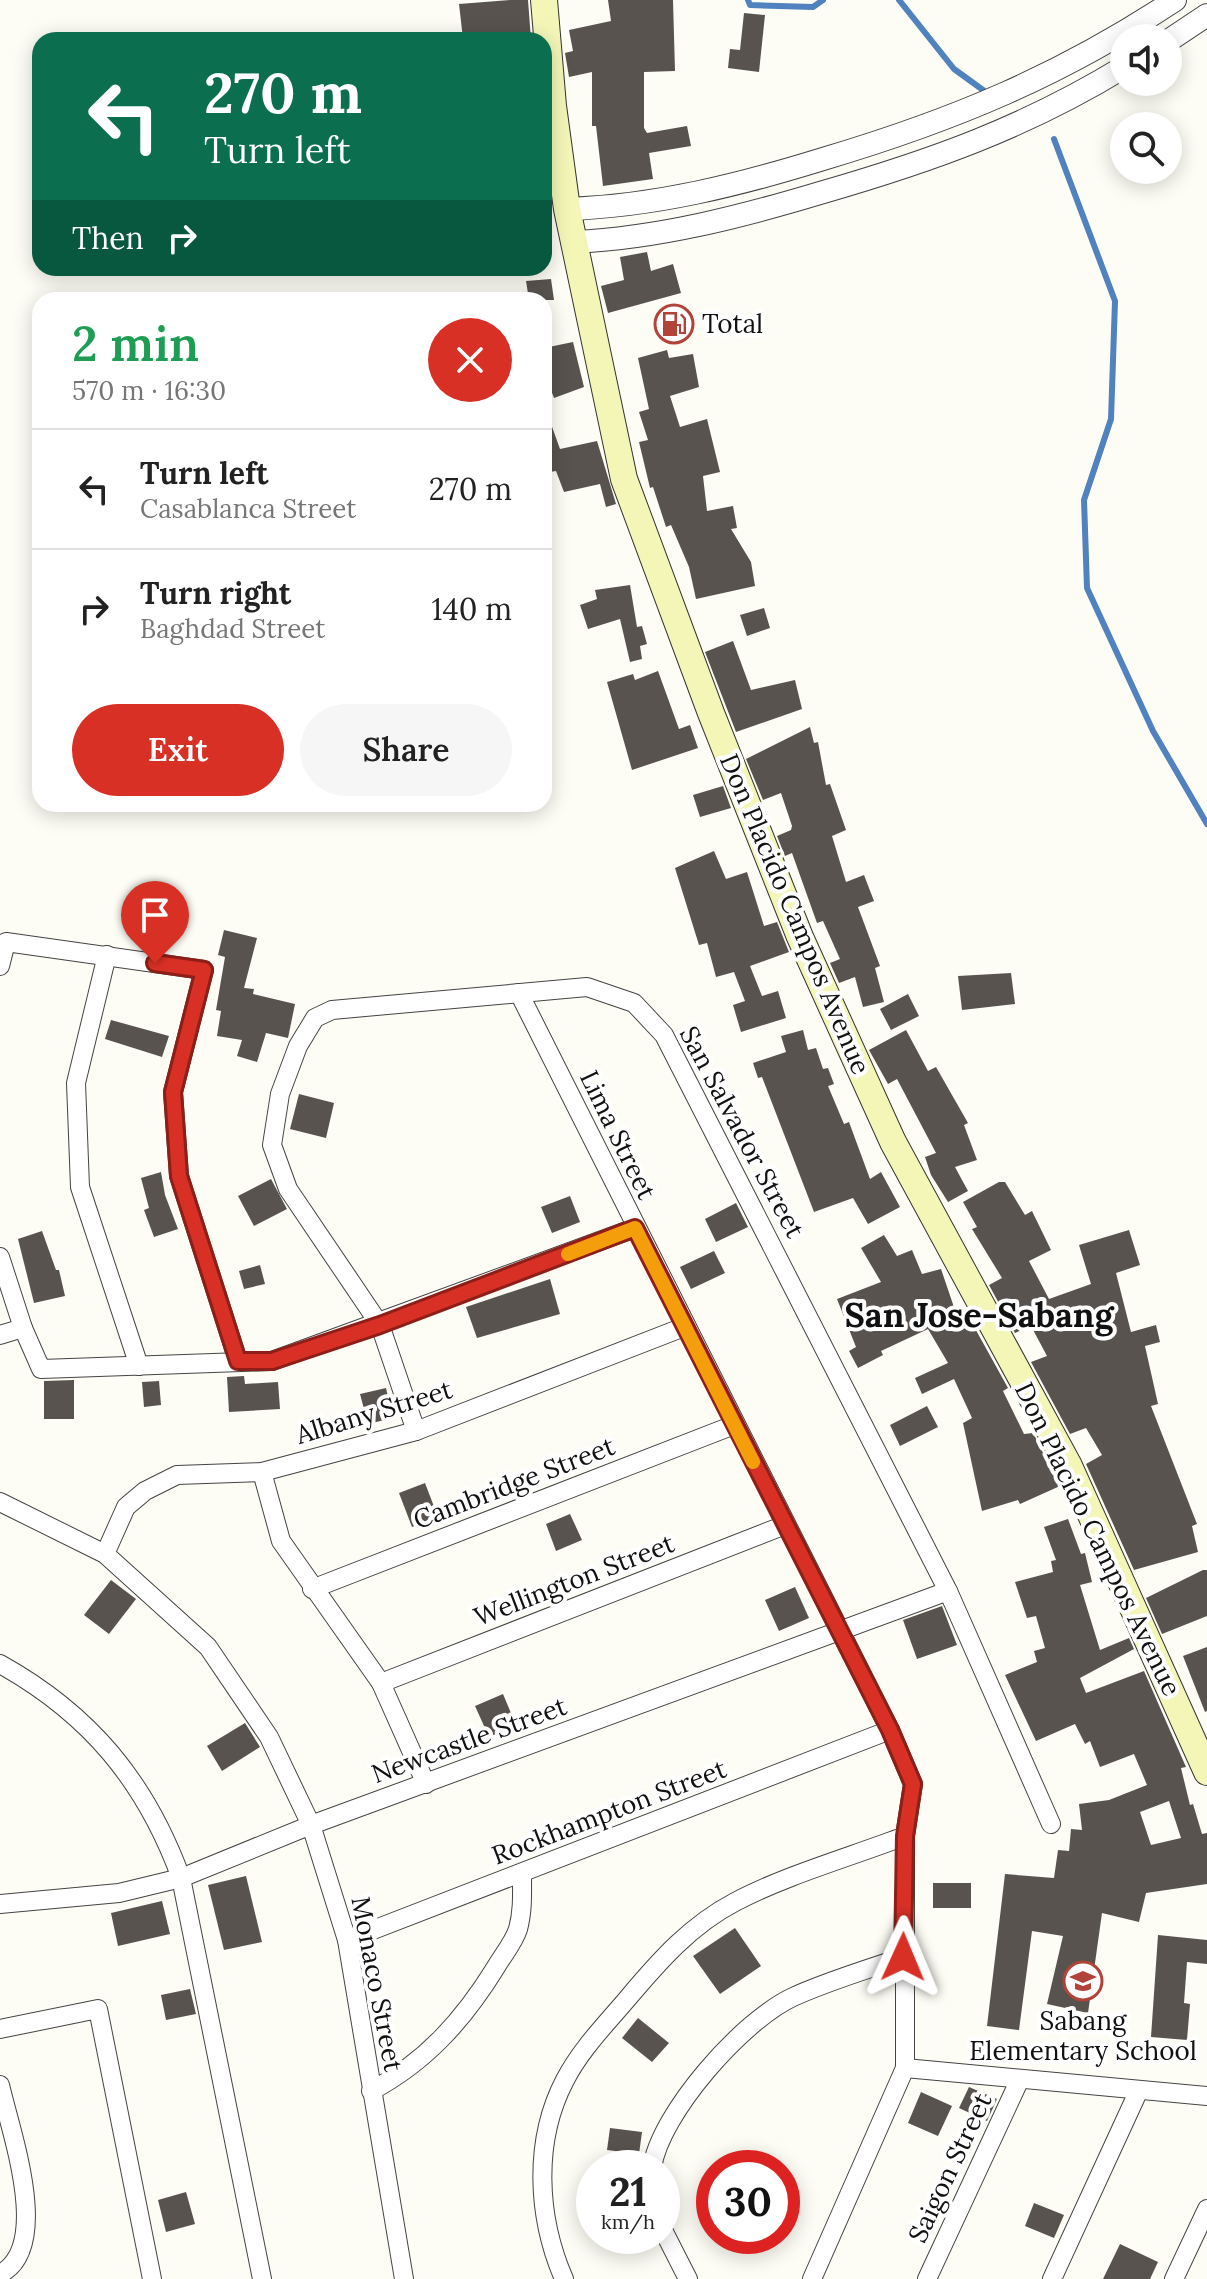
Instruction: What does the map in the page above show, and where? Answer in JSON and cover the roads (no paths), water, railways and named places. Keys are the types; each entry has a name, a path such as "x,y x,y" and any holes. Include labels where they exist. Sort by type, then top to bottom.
{"main road":[{"name":"Don Placido Campos Avenue","path":"544,0 547,32"},
{"name":"Don Placido Campos Avenue","path":"552,94 567,209 624,479 711,713 800,937 893,1142 1069,1466 1200,1736 1207,1772"}],"street":[{"path":"567,209 628,205 721,188 907,134 984,105 1111,41 1175,0"},
{"path":"1182,32 1207,15"},
{"path":"574,242 664,232 780,205 881,176 998,134 1110,74"},
{"path":"984,105 998,134"},
{"path":"0,966 6,942 204,970 173,1092 179,1176 238,1361"},
{"path":"107,955 76,1083 80,1187 139,1366"},
{"name":"San Salvador Street","path":"416,1431 380,1325 288,1189 272,1145 280,1094 298,1046 315,1018 332,1010 587,987 634,1003 664,1035 948,1591 1051,1824"},
{"name":"Lima Street","path":"519,993 684,1327 890,1730 913,1784 905,1836 905,2068 812,2279"},
{"path":"0,1257 23,1328 41,1369 272,1361 380,1325 635,1228"},
{"name":"Albany Street","path":"105,1554 126,1507 145,1491 177,1475 262,1472 416,1431 684,1327"},
{"path":"0,1335 23,1328"},
{"name":"Cambridge Street","path":"312,1589 734,1425"},
{"path":"262,1472 281,1541 381,1683 426,1784"},
{"name":"Monaco Street","path":"0,1502 105,1554 208,1647 269,1737 311,1825 347,1940 404,2279"},
{"name":"Wellington Street","path":"381,1683 785,1525"},
{"name":"Newcastle Street","path":"0,1904 119,1893 181,1878 311,1825 948,1591"},
{"path":"0,1664 42,1687 123,1764 164,1833 181,1878 262,2279"},
{"name":"Rockhampton Street","path":"347,1940 890,1730"},
{"path":"564,2279 544,2220 542,2179 554,2105 580,2055 653,1968 696,1926 736,1901 905,1836"},
{"path":"371,2091 405,2073 431,2051 480,1993 517,1932 522,1904 522,1874"},
{"path":"658,2150 668,2121 752,2024 791,1998 903,1957"},
{"path":"0,2029 98,2009 152,2279"},
{"path":"905,2068 1207,2096"},
{"name":"Saigon Street","path":"927,2279 1020,2079"},
{"path":"0,2085 29,2216 25,2244 6,2276"},
{"path":"1052,2279 1139,2090"},
{"path":"1174,2279 1207,2209"},
{"path":"675,2254 688,2279"}],"waterway":[{"path":"748,0 750,5 813,7 823,0"},
{"path":"899,0 954,69 983,90"},
{"path":"1054,139 1115,301 1111,419 1084,500 1087,588 1153,731 1207,824"}],"place":[{"name":"Total","path":"674,324"},
{"name":"Sabang Elementary School","path":"1083,1981"}],"district":[{"name":"San Jose-Sabang","path":"979,1315"}]}
